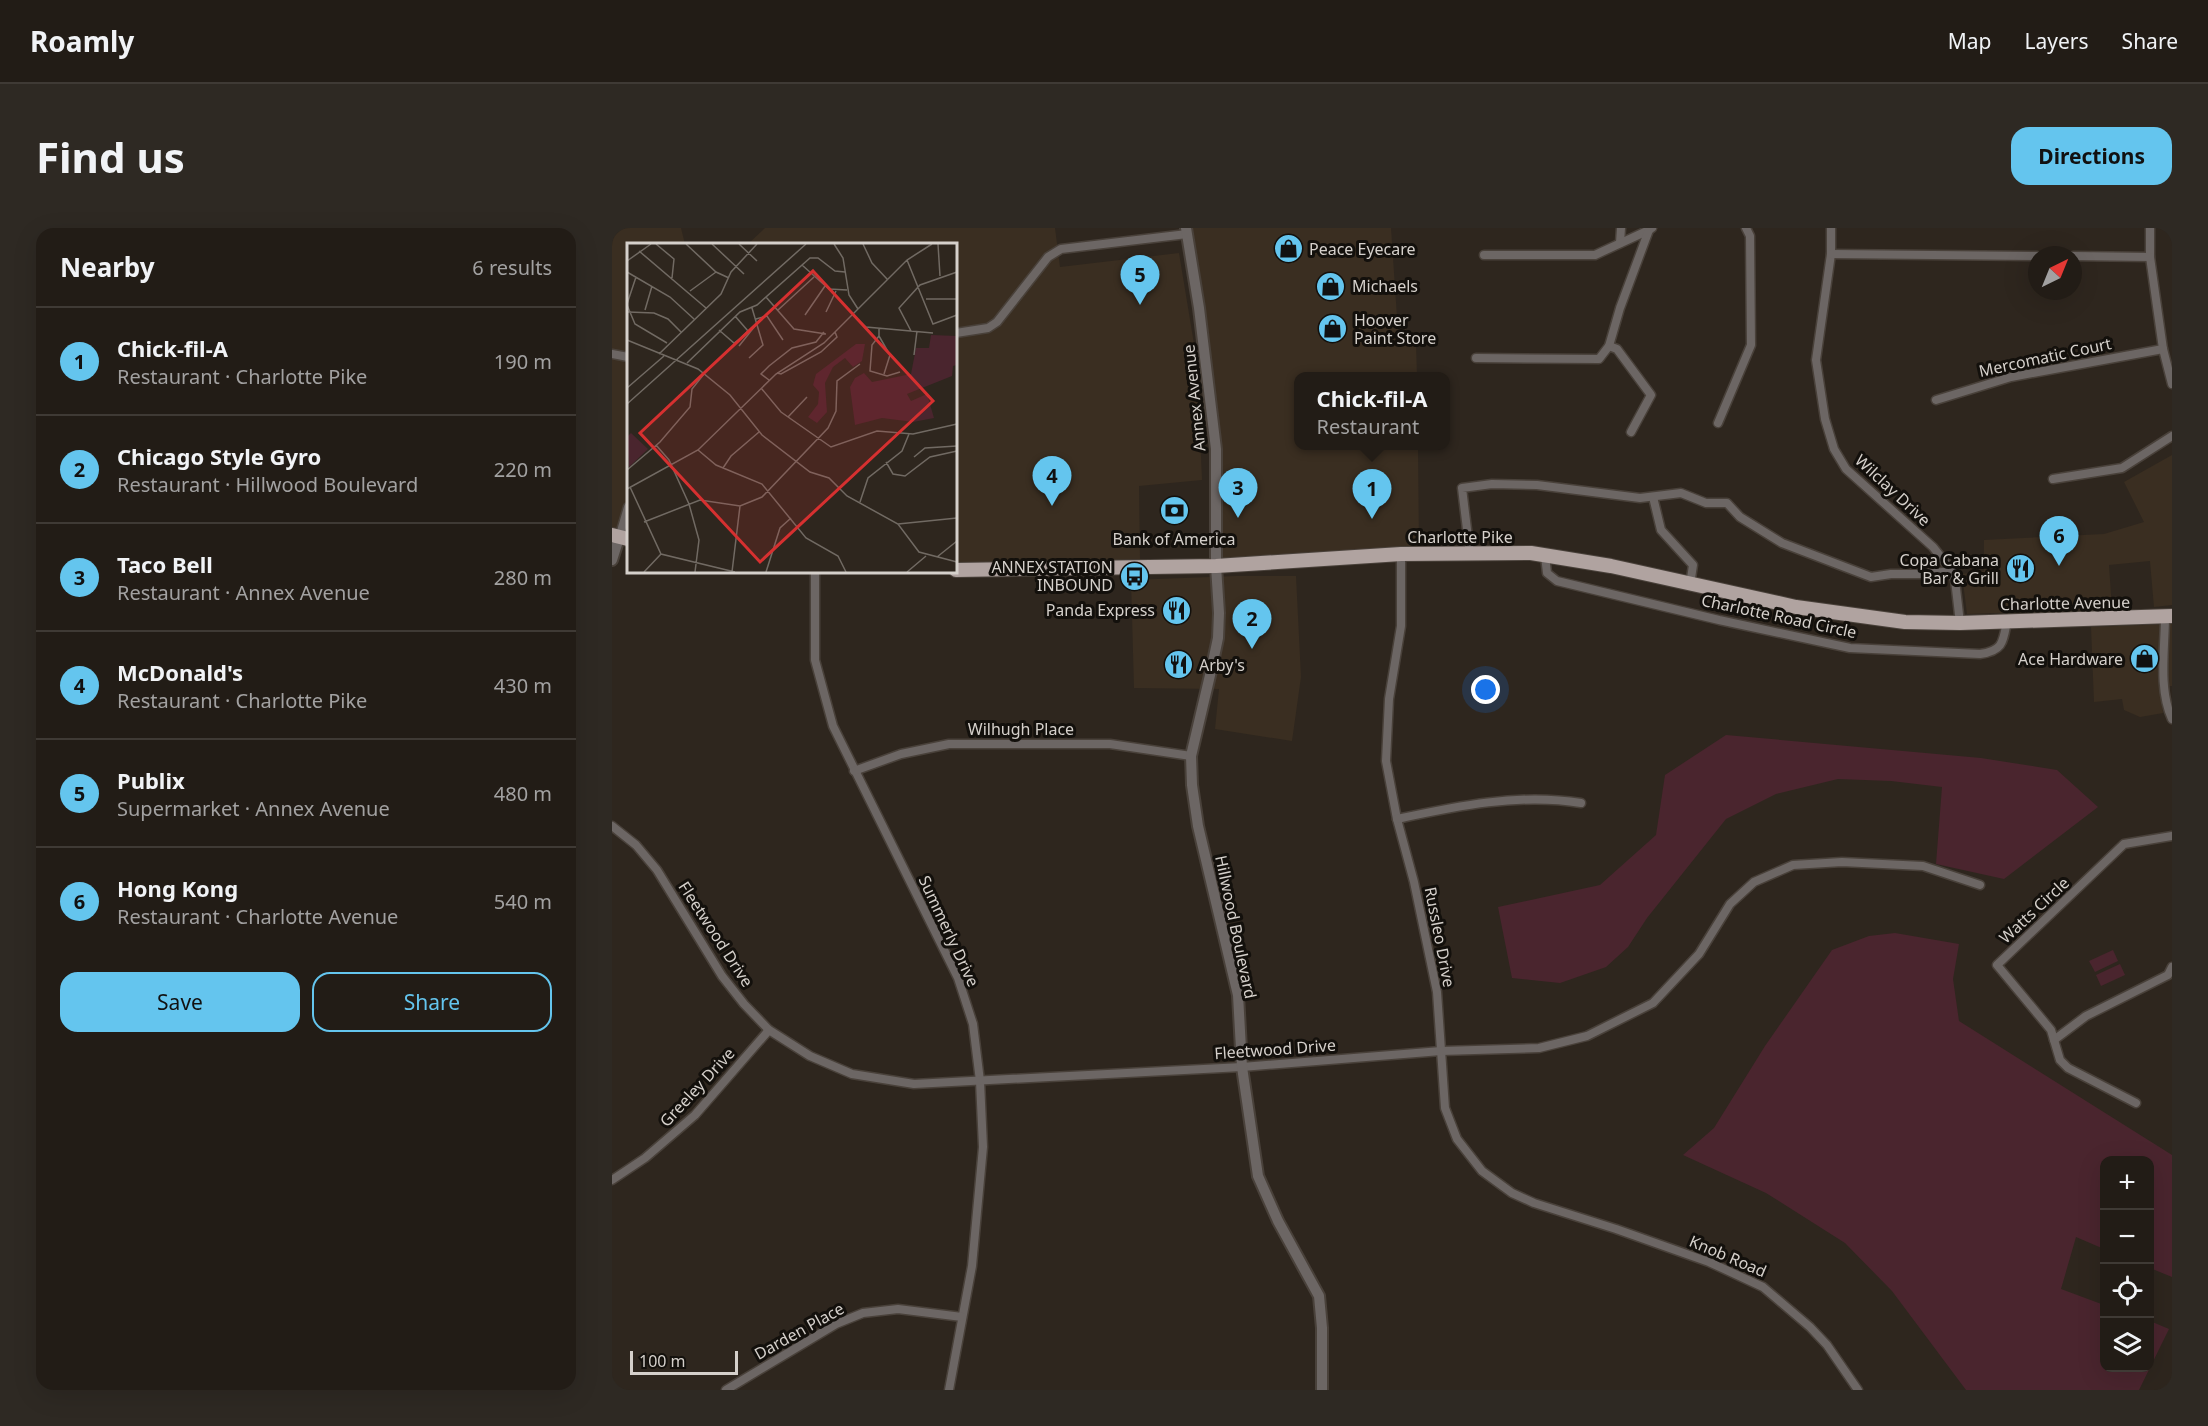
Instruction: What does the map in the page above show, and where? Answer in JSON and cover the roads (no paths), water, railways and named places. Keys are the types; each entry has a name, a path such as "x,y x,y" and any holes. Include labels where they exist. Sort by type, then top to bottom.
{"main road":[{"name":"Charlotte Pike","path":"957,570 1216,566 1401,554 1531,554 1611,566 1796,607 1905,622 1960,623"},
{"name":"Charlotte Avenue","path":"1960,623 2169,616"}],"street":[{"path":"1620,243 1621,228"},
{"path":"1718,423 1751,345 1750,236 1746,228"},
{"name":"Wilclay Drive","path":"1831,228 1831,254 1816,360 1825,419 1834,449 1846,469 1933,548 1952,571 1960,623"},
{"path":"2150,228 2150,257 2163,349 2172,384"},
{"path":"1484,255 1595,255 1651,229"},
{"path":"1476,358 1599,358 1609,346 1620,308 1651,229"},
{"path":"957,333 988,328 997,322 1048,257 1061,249 1187,231"},
{"name":"Annex Avenue","path":"1187,231 1216,449 1216,566"},
{"path":"1831,254 2028,256"},
{"path":"2082,256 2150,257"},
{"path":"1609,346 1617,349 1651,395 1631,432"},
{"name":"Mercomatic Court","path":"1936,400 2011,377 2163,349"},
{"path":"612,354 627,357"},
{"path":"2053,479 2122,468 2172,436"},
{"path":"1470,554 1462,488 1492,484 1537,485 1640,498 1682,493 1706,503 1727,502 1740,517 1782,543 1870,577 1892,573 1924,574 1952,571"},
{"path":"1653,496 1661,530 1693,565 1690,585"},
{"path":"612,560 627,511"},
{"name":"Russleo Drive","path":"1401,554 1401,626 1389,699 1386,761 1437,992 1445,1108 1457,1139 1482,1171 1504,1188 1534,1203 1616,1229"},
{"name":"Charlotte Road Circle","path":"1545,556 1547,573 1557,581 1719,620 1850,648 1980,654 1992,652 2002,643 2007,621"},
{"name":"Hillwood Boulevard","path":"1216,566 1218,638 1191,756 1192,785 1198,826 1238,995 1242,1067 1258,1176 1278,1221 1319,1296 1322,1328 1322,1390"},
{"name":"Summerly Drive","path":"815,573 815,660 833,726 958,978 973,1023 980,1081 983,1147 972,1266 949,1390"},
{"path":"2169,616 2165,683 2168,710 2172,719"},
{"name":"Wilhugh Place","path":"854,771 901,754 949,744 1110,744 1191,756"},
{"path":"1397,819 1466,804 1514,800 1581,803"},
{"name":"Fleetwood Drive","path":"612,826 636,845 657,870 722,975 744,1004 769,1030 810,1056 852,1074 914,1084 1242,1067 1441,1051 1539,1048 1587,1036 1653,1003 1699,954 1730,904 1754,882 1793,865 1842,862 1923,866 1980,885"},
{"name":"Watts Circle","path":"2136,1103 2068,1068 2060,1060 2051,1030 1997,965 2124,844 2172,836"},
{"path":"2054,1040 2086,1016 2168,975 2172,967"},
{"name":"Greeley Drive","path":"612,1180 645,1158 695,1115 769,1030"},
{"name":"Knob Road","path":"1616,1229 1709,1262 1763,1287 1810,1327 1827,1345 1858,1390"},
{"name":"Darden Place","path":"726,1390 836,1324 863,1313 898,1309 962,1317"}],"place":[{"name":"Peace Eyecare","path":"1288,249"},
{"name":"Michaels","path":"1331,286"},
{"name":"Publix","path":"1140,305"},
{"name":"Hoover Paint Store","path":"1333,329"},
{"name":"McDonald's","path":"1052,506"},
{"name":"Bank of America","path":"1174,511"},
{"name":"Taco Bell","path":"1238,518"},
{"name":"Chick-fil-A","path":"1372,519"},
{"name":"Hong Kong","path":"2059,566"},
{"name":"Copa Cabana Bar & Grill","path":"2020,569"},
{"name":"ANNEX STATION INBOUND","path":"1134,576"},
{"name":"Panda Express","path":"1176,610"},
{"name":"Chicago Style Gyro","path":"1252,649"},
{"name":"Ace Hardware","path":"2144,659"},
{"name":"Arby's","path":"1178,665"}]}
